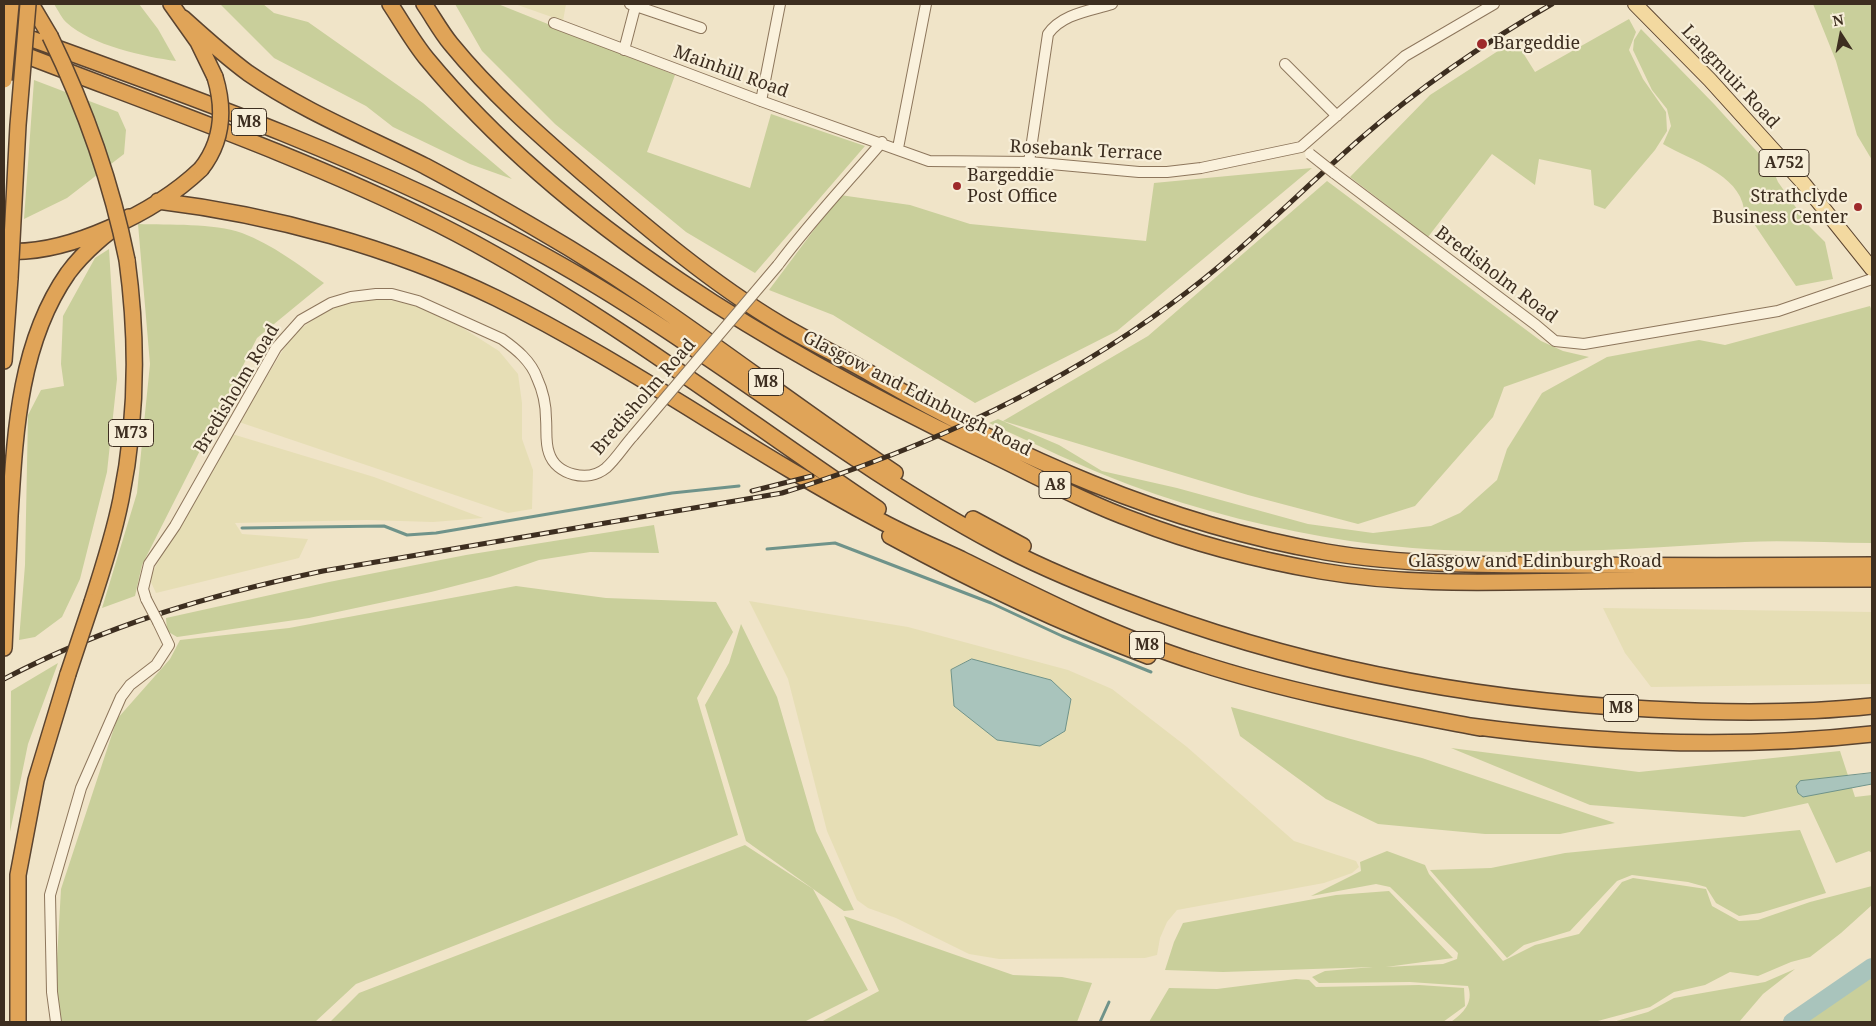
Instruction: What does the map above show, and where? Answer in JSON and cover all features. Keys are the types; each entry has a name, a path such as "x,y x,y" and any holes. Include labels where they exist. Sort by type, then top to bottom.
{"highway":[{"path":"4,80 11,4"},
{"name":"M73","path":"18,1022 18,875 36,780 111,542 129,455 135,357 127,260 112,194 91,126 59,54 29,4"},
{"name":"M73","path":"4,361 18,126 29,4"},
{"name":"M8","path":"171,4 183,18 249,73 312,112 425,167 605,271 663,309 845,440 956,510 1064,568 1170,618"},
{"name":"Glasgow and Edinburgh Road","path":"390,4 426,57 510,147 612,231 700,294 770,340 896,408 1132,520 1189,540 1246,555 1322,571 1395,581 1477,584 1577,581 1872,579"},
{"name":"Glasgow and Edinburgh Road","path":"424,4 450,43 524,122 628,213 708,274 779,324 939,414 1020,452 1128,498 1174,515 1281,543 1330,553 1396,560 1523,565 1872,564"},
{"name":"M8","path":"4,250 26,251 61,246 101,231 158,201 183,185 201,169 214,148 220,127 221,102 215,77 183,18"},
{"name":"M8","path":"4,29 300,141 455,208 602,288 828,442 912,496 994,543 1069,579 1170,618 1319,664 1428,685 1540,701 1693,712 1778,711 1872,706"},
{"name":"M8","path":"4,47 307,164 464,238 595,315 876,508 960,559"},
{"name":"M8","path":"367,139 608,282 722,368"},
{"name":"M8","path":"158,201 221,211 300,228 388,254 494,297 650,384 870,515 1081,618 1198,663 1344,702 1480,728"},
{"path":"4,648 13,462 20,404 34,344 49,306 69,272 99,239 129,217"},
{"name":"M8","path":"650,384 811,491 980,585 1067,625 1193,672 1295,700 1342,710 1480,728 1632,742 1780,742 1872,734"}],"main road":[{"name":"Langmuir Road","path":"1635,4 1710,80 1804,184 1872,269"}],"street":[{"path":"624,50 634,4"},
{"name":"Mainhill Road","path":"634,4 701,28"},
{"path":"761,101 780,4"},
{"path":"898,148 926,4"},
{"path":"1029,162 1048,34 1055,23 1065,18 1112,4"},
{"name":"Rosebank Terrace","path":"898,148 934,161 1029,162 1139,172 1166,172 1201,168 1301,147 1405,56 1481,6 1494,4"},
{"name":"Mainhill Road","path":"554,23 761,101 898,148"},
{"path":"1285,64 1337,116"},
{"name":"Bredisholm Road","path":"56,1022 52,992 50,895 80,788 111,716 130,685 156,665 169,645 143,589 149,564 175,526 276,348 301,320 332,303 351,297 376,294 406,297 502,339 526,360 538,378 546,410 549,454 555,464 565,472 582,476 598,472 606,468 778,264 805,228 837,196 882,142"},
{"name":"Bredisholm Road","path":"1301,147 1555,341 1584,344 1778,311 1872,279"}],"shaded area":[{"path":"515,4 566,4 563,21"},
{"path":"382,299 407,303 447,318 499,351 518,374 522,403 522,439 533,470 532,509 508,513 239,422 291,337 324,312 344,303"},
{"path":"232,434 374,477 483,518 433,522 367,520 235,523 242,534 308,539 299,558 156,593 149,578"},
{"path":"749,601 908,627 1068,670 1112,689 1187,747 1294,841 1356,861 1359,867 1352,873 1324,883 1177,910 1167,922 1160,938 1157,955 1145,958 999,959 969,954 896,918 868,908 857,900 827,831 788,679"},
{"path":"1603,608 1872,612 1872,684 1651,687 1625,653"}],"green space":[{"path":"54,4 139,4 158,29 176,61 119,49 90,38 77,31 65,21"},
{"path":"220,4 263,4 274,13 308,22 423,103 512,179 470,164 393,127 366,106 274,58"},
{"path":"455,4 498,4 675,75 647,152 750,188 771,114 865,146 755,273 686,232 555,124 482,51"},
{"path":"1813,4 1872,4 1872,160 1857,135 1836,61"},
{"path":"1629,19 1636,32 1629,50 1643,79 1666,112 1667,131 1655,150 1605,209 1594,205 1591,170 1539,159 1535,185 1492,154 1428,237 1350,177 1430,95 1515,40 1535,72"},
{"path":"1641,29 1714,104 1772,168 1778,182 1809,226 1825,242 1833,279 1796,286 1744,209 1740,197 1733,186 1712,169 1663,144 1671,126 1667,109 1652,90 1633,50 1634,40"},
{"path":"34,80 118,112 126,130 124,154 67,198 24,219"},
{"path":"1312,168 1117,331 975,403 833,315 769,290 840,195 910,205 970,224 1146,241 1154,183"},
{"path":"1327,181 1541,341 1563,351 1589,357 1504,387 1493,417 1415,506 1358,524 1248,495 1003,421 1148,336"},
{"path":"138,224 205,226 242,233 275,249 324,283 257,338 142,565 135,596 102,608 137,493 150,364"},
{"path":"109,249 117,379 107,472 80,579 62,617 35,637 19,640 25,565 28,415 41,390 64,386 61,364 63,316 95,258"},
{"path":"1870,306 1872,311 1872,543 1761,541 1597,550 1498,552 1399,547 1350,541 1239,519 1184,503 1094,471 989,423 998,419 1059,445 1102,471 1177,488 1308,524 1373,533 1431,526 1460,513 1497,480 1507,449 1542,393 1607,357 1699,340 1725,345"},
{"path":"654,525 659,553 590,552 539,560 490,577 431,592 309,618 177,637 167,631 166,618 329,582 466,555"},
{"path":"516,586 606,598 716,602 733,632 697,698 738,835 356,984 315,1022 59,1022 55,994 61,889 117,719 170,659 180,640 289,628"},
{"path":"741,624 777,697 816,831 854,910 844,911 746,841 705,705 729,663"},
{"path":"58,663 28,744 10,832 11,691"},
{"path":"1231,707 1422,758 1615,823 1560,834 1485,834 1378,824 1326,799 1240,736"},
{"path":"1451,748 1639,772 1840,751 1855,797 1872,795 1872,853 1869,851 1836,863 1808,803 1744,817 1590,805"},
{"path":"1800,830 1826,893 1760,913 1739,916 1716,903 1706,887 1688,882 1632,875 1617,881 1570,931 1524,945 1507,958 1430,870 1491,868 1565,853"},
{"path":"745,845 813,889 868,990 804,1022 330,1022 359,993"},
{"path":"1387,851 1425,865 1429,874 1503,961 1535,945 1579,934 1622,882 1633,878 1706,889 1712,906 1739,921 1758,920 1810,902 1872,886 1872,905 1841,933 1810,957 1791,962 1758,976 1730,972 1705,985 1674,992 1650,1007 1594,1022 1451,1022 1466,1007 1470,998 1468,986 1410,982 1319,983 1312,977 1325,971 1373,967 1223,972 1165,970 1174,942 1183,923 1336,895 1389,891 1453,958 1386,967 1443,964 1457,959 1458,953 1390,887 1376,884 1311,896 1361,871 1360,862"},
{"path":"844,916 1013,975 1062,977 1092,983 1077,1022 821,1022 879,991"},
{"path":"1795,969 1763,994 1739,1022 1613,1022 1648,1012 1674,998 1765,982"},
{"path":"1872,975 1872,1022 1805,1022"},
{"path":"1296,979 1309,980 1316,987 1419,985 1464,988 1465,1006 1443,1022 1149,1022 1169,988 1217,989"}],"water":[{"path":"972,659 1051,680 1071,699 1065,731 1040,746 997,740 954,706 951,670"},
{"path":"1872,773 1872,784 1803,797 1798,793 1796,786 1800,781"}],"waterway":[{"path":"242,528 384,526 407,535 436,533 672,493 739,486"},
{"path":"767,549 835,543 991,603 1062,636 1151,672"},
{"path":"1792,1022 1872,967"},
{"path":"1100,1022 1109,1002"}],"railway":[{"path":"4,679 120,627 199,601 240,590 323,571 782,493 834,476 935,437 985,415 1080,364 1171,304 1220,265 1382,120 1477,50 1552,4"},
{"path":"752,491 812,476"}],"place":[{"name":"Bargeddie","path":"1482,44"},
{"name":"Bargeddie Post Office","path":"957,186"},
{"name":"Strathclyde Business Center","path":"1858,207"}]}
